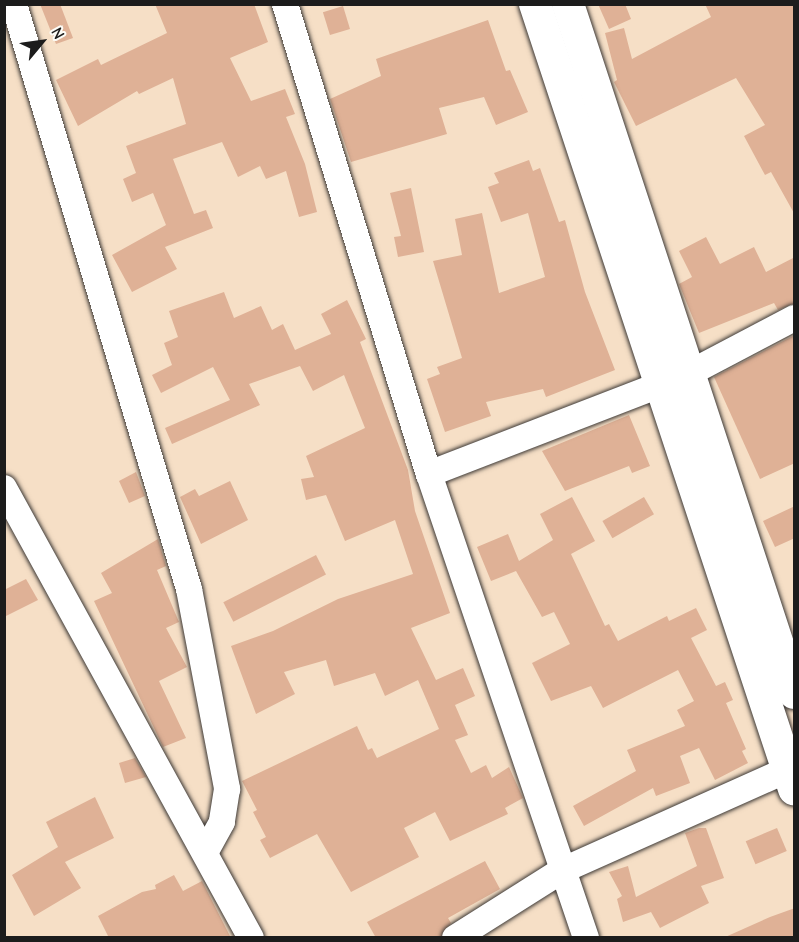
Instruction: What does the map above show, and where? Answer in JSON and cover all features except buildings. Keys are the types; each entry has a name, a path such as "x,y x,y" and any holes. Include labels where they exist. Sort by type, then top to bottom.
{"street":[{"path":"14,4 189,589 227,789 222,822 206,851"},
{"path":"285,4 429,474 561,871 586,938"},
{"path":"455,938 561,871 792,776 535,4"},
{"path":"568,4 688,374 795,693"},
{"path":"429,474 688,374 795,318"},
{"path":"4,488 206,851 251,938"}]}
